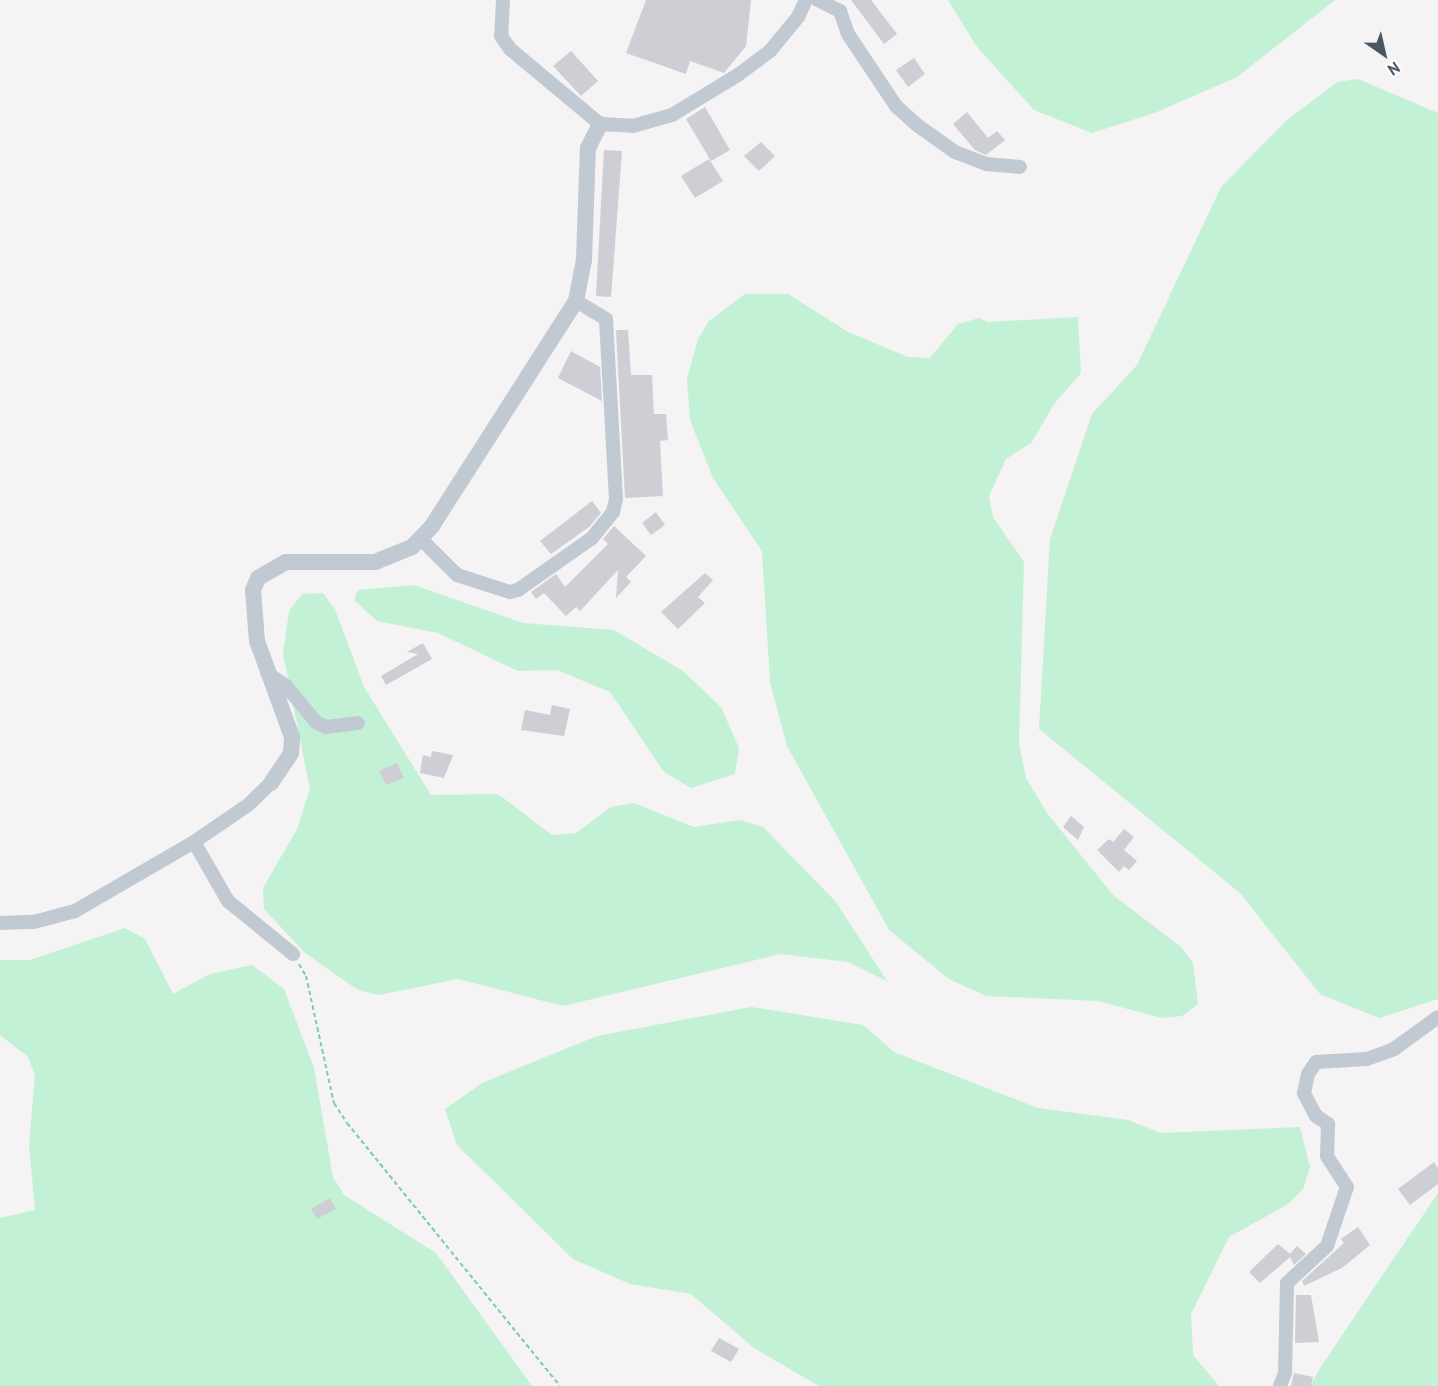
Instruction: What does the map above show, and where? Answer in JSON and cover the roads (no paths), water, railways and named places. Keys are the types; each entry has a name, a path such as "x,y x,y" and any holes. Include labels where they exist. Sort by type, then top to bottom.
{"street":[{"path":"503,0 501,36 510,49 600,124 633,126 672,115 738,75 770,51 798,17 806,0"},
{"path":"818,0 840,11 848,34 896,106 917,125 955,152 986,164 1020,167"},
{"path":"0,923 34,922 75,911 194,842 248,805 272,783 291,753 292,737 267,673 254,619 253,590 258,578 286,562 375,562 402,551 421,538 576,301 584,260 588,148 600,124"},
{"path":"421,538 457,575 510,592 518,590 592,538 613,512 616,499 606,319 576,301"},
{"path":"267,673 286,686 316,722 326,728 358,723"},
{"path":"194,842 228,901 293,954"},
{"path":"1280,1386 1285,1373 1287,1283 1327,1246 1347,1187 1327,1156 1328,1124 1316,1116 1304,1093 1308,1074 1316,1062 1366,1059 1394,1049 1438,1017"}]}
